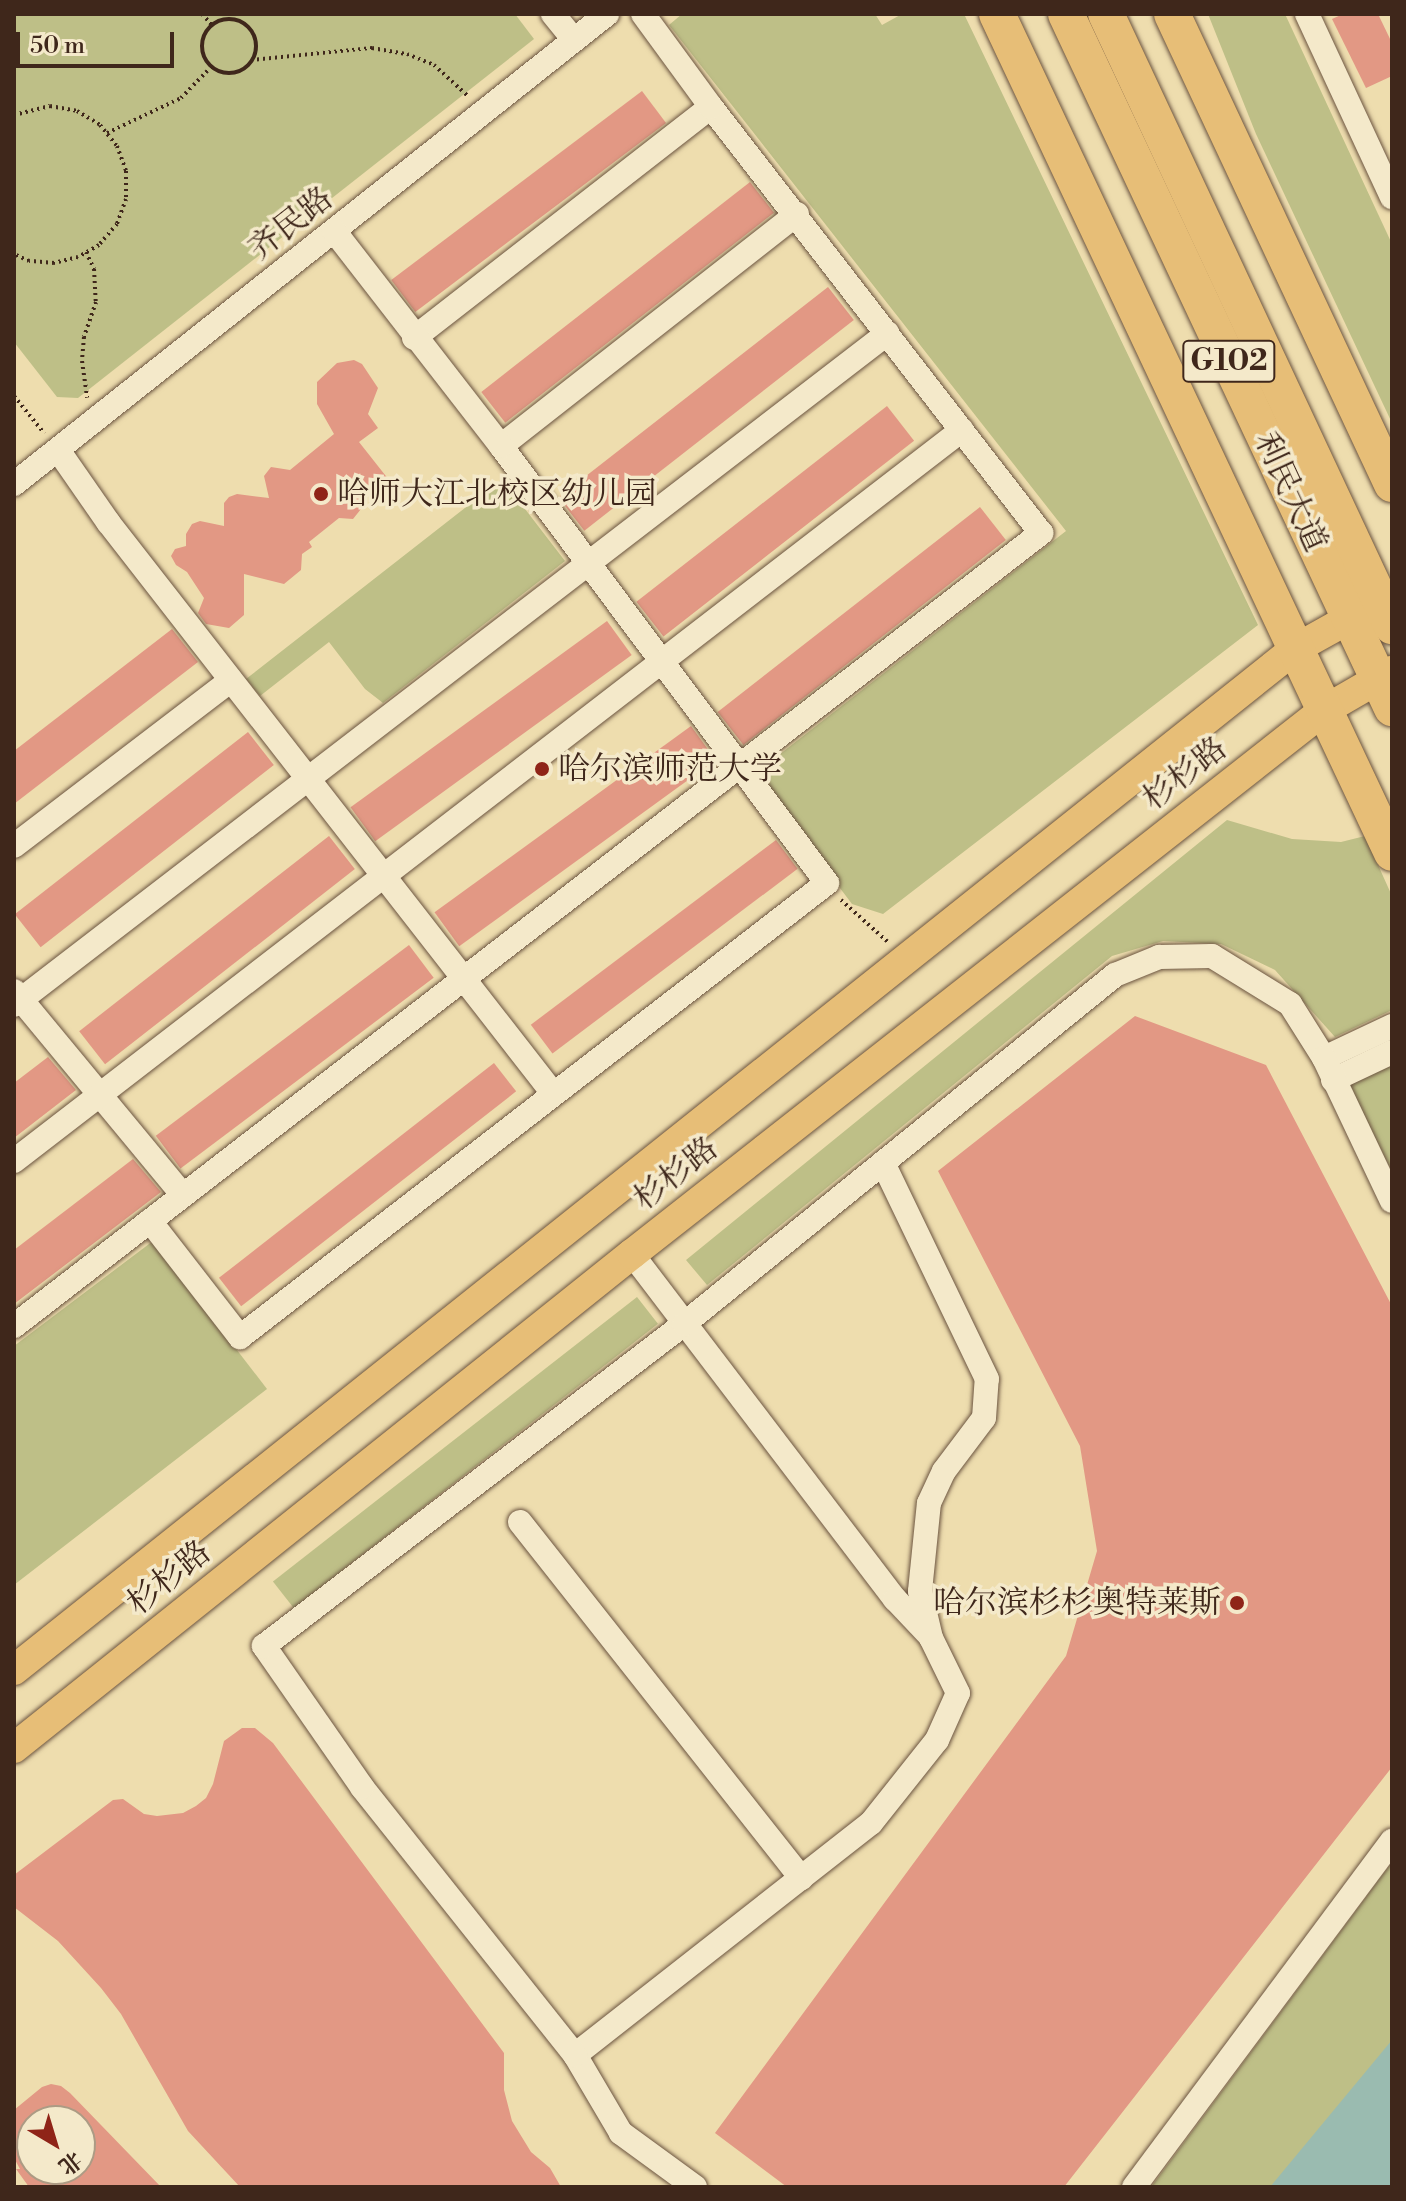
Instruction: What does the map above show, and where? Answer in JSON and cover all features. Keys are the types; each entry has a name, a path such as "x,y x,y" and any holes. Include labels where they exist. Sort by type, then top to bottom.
{"highway":[{"path":"997,14 1392,853"},
{"name":"利民大道","path":"1066,14 1378,610"},
{"name":"利民大道","path":"1106,14 1378,610 1387,686"},
{"path":"1172,14 1392,484"}],"main road":[{"name":"杉杉路","path":"14,1670 1295,649 1378,610"},
{"name":"杉杉路","path":"14,1748 632,1254 1323,711 1387,686"}],"lane":[{"path":"553,14 574,40"},
{"name":"齐民路","path":"14,484 607,14"},
{"path":"14,1326 1041,533 797,214 711,107 643,14"},
{"path":"1307,14 1392,197"},
{"path":"414,338 711,107"},
{"path":"501,446 797,214"},
{"path":"150,1221 240,1337 552,1092 827,883 501,446 414,338 334,231"},
{"path":"183,1195 16,999 888,333"},
{"path":"14,1161 962,430"},
{"path":"58,450 108,522 552,1092"},
{"path":"14,846 231,680"},
{"path":"695,2187 621,2133 575,2055 362,1787 264,1646 684,1324 1115,975 1159,957 1212,956 1290,1004 1329,1069 1392,1201"},
{"path":"1329,1069 1392,1026"},
{"path":"1329,1069 1392,1052"},
{"path":"575,2055 871,1823 937,1740 958,1693 931,1638 920,1591 929,1503 944,1471 984,1418 987,1379 883,1163"},
{"path":"632,1254 895,1599 931,1638"},
{"path":"520,1522 801,1878"},
{"path":"1134,2187 1392,1841"}],"path":[{"path":"202,14 212,25"},
{"path":"236,19 250,29 256,44 251,60 238,71 228,73 211,66 202,50 202,41 212,25 236,19"},
{"path":"251,60 372,48 407,54 434,65 459,86 483,113"},
{"path":"107,133 181,98 211,66"},
{"path":"14,115 50,106 77,111 107,133 117,146 126,171 126,199 117,224 99,245 54,263 29,261 14,254"},
{"path":"86,252 94,269 96,302 84,337 82,361 85,392 97,419"},
{"path":"14,396 58,450"},
{"path":"827,883 849,910 907,958"}],"green space":[{"path":"14,14 515,14 534,39 78,398 57,397 14,342"},
{"path":"682,14 875,14 882,25 902,14 964,14 1258,625 883,914 852,904 772,798 766,765 1066,531 669,25"},
{"path":"1208,14 1285,14 1392,244 1392,423 1256,134"},
{"path":"502,479 565,561 383,703 365,689 329,642 260,696 246,679"},
{"path":"1227,820 1292,839 1341,842 1365,836 1392,896 1392,1010 1335,1037 1275,970 1221,944 1163,941 1112,956 707,1285 686,1260"},
{"path":"1392,1061 1392,1172 1348,1082"},
{"path":"153,1241 267,1389 14,1585 14,1346"},
{"path":"637,1297 658,1324 294,1608 273,1581"},
{"path":"1392,1862 1392,2187 1151,2187"}],"water":[{"path":"1392,2040 1392,2187 1270,2187"}],"building":[{"path":"1343,14 1378,14 1392,43 1392,76 1366,88 1332,19"},
{"path":"642,91 666,123 415,312 391,280"},
{"path":"750,182 774,213 505,423 481,392"},
{"path":"828,287 854,320 584,531 559,498"},
{"name":"哈师大江北校区幼儿园","path":"354,360 362,364 378,388 368,414 378,428 359,442 389,480 361,500 361,509 353,519 339,518 309,542 312,547 302,554 301,570 284,584 244,574 244,615 229,628 206,624 198,613 204,598 187,572 176,565 171,556 175,549 186,546 186,534 192,524 200,521 224,526 224,503 237,494 269,498 264,476 271,467 290,470 334,434 317,404 317,382 337,363"},
{"path":"887,406 914,441 664,636 636,602"},
{"path":"980,507 1006,540 743,745 718,712"},
{"path":"607,621 632,655 375,841 351,807"},
{"path":"172,629 198,662 14,804 14,751"},
{"path":"691,726 716,760 459,946 435,912"},
{"path":"248,732 274,765 41,947 15,914"},
{"path":"329,836 355,869 105,1064 79,1031"},
{"path":"776,840 798,869 552,1054 531,1025"},
{"path":"409,945 434,978 181,1169 156,1136"},
{"name":"哈尔滨杉杉奥特莱斯","path":"1135,1016 1266,1065 1392,1306 1392,1767 1064,2187 787,2187 715,2133 1066,1656 1097,1551 1080,1446 938,1171"},
{"path":"48,1057 76,1090 14,1138 14,1083"},
{"path":"494,1063 516,1091 241,1306 219,1278"},
{"path":"133,1159 161,1192 14,1304 14,1250"},
{"path":"242,1728 255,1728 273,1743 504,2053 504,2090 512,2121 531,2152 550,2168 561,2187 240,2187 188,2131 121,2014 101,1988 58,1941 14,1907 14,1875 113,1800 123,1799 144,1814 157,1816 183,1813 196,1806 206,1798 213,1784 224,1741"},
{"path":"51,2084 61,2086 82,2105 20,2105 42,2087"},
{"path":"16,2108 16,2162 14,2158"},
{"path":"96,2120 161,2187 28,2185 96,2185"}],"place":[{"name":"哈师大江北校区幼儿园","path":"321,494"},
{"name":"哈尔滨师范大学","path":"542,769"},
{"name":"哈尔滨杉杉奥特莱斯","path":"1237,1603"}]}
